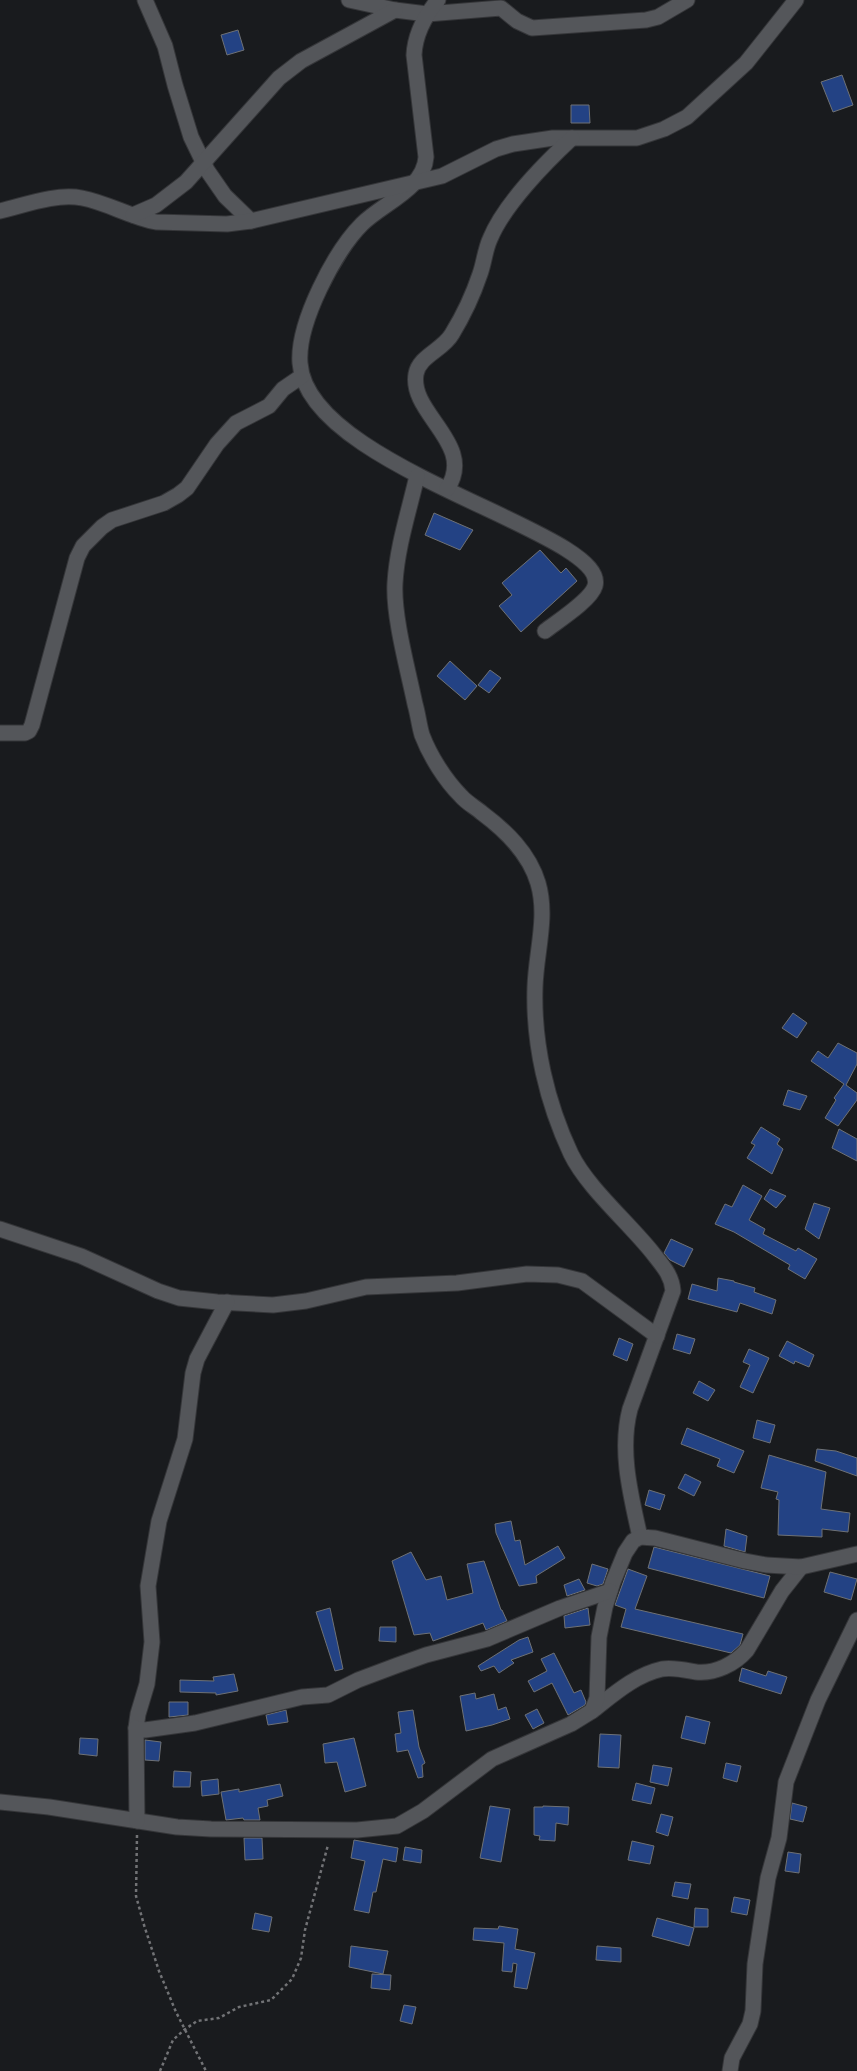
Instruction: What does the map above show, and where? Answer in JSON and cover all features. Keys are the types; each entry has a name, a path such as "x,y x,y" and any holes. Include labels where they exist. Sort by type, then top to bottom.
{"street":[{"path":"145,0 165,46 175,85 192,137 203,162 221,191 251,221"},
{"path":"349,0 395,10 427,14 501,8 526,26 540,28 646,20 658,17 687,0"},
{"path":"438,0 427,14 415,41 414,48 415,77 426,157 426,167 415,183 362,224 334,264 309,313 302,338 300,361 302,376 311,396 331,419 363,444 417,476 447,489 555,543 585,563 594,573 595,586 588,597 545,631"},
{"path":"0,211 60,197 80,198 98,202 144,220 169,223 227,224 251,221 415,183 454,172 496,149 533,141 572,138 637,138 664,129 687,117 746,63 796,0"},
{"path":"133,216 156,205 186,182 279,78 301,61 321,49 395,10"},
{"path":"447,489 453,480 454,460 448,442 421,402 415,380 416,373 422,361 439,348 452,335 474,290 489,241 502,218 546,163 572,138"},
{"path":"0,733 24,733 29,731 32,725 77,558 83,546 102,527 112,520 164,503 178,495 187,488 217,444 236,423 269,406 283,389 302,376"},
{"path":"417,476 399,555 395,584 402,638 422,734 449,782 461,797 504,831 520,848 531,866 538,884 541,907 541,933 536,962 534,1017 545,1081 553,1114 572,1157 591,1183 636,1232 668,1273 672,1282 673,1291 630,1409 626,1426 624,1444 640,1537"},
{"path":"0,1229 80,1256 172,1295 227,1302 273,1305 306,1302 366,1287 457,1283 526,1274 558,1275 582,1281 657,1336"},
{"path":"137,1821 136,1728 138,1714 147,1684 152,1642 148,1586 159,1521 185,1439 193,1373 197,1359 227,1302"},
{"path":"592,1711 597,1698 599,1637 610,1591 625,1553 633,1541 640,1537 655,1538 766,1565 801,1567 857,1554"},
{"path":"0,1802 49,1807 137,1821 211,1829 357,1830 396,1826 407,1822 492,1759 571,1724 592,1711 626,1684 647,1674 664,1669 711,1671 723,1668 741,1657 747,1650 782,1591 801,1567"},
{"path":"136,1728 145,1730 195,1724 302,1697 328,1696 358,1680 398,1665 426,1655 487,1639 560,1608 610,1591"},
{"path":"730,2071 732,2058 750,2024 753,2011 755,1964 768,1878 779,1838 786,1782 818,1700 857,1620"}],"path":[{"path":"137,1821 136,1896 159,1971 184,2030 206,2071"},
{"path":"160,2071 173,2040 184,2030 197,2021 219,2018 240,2007 271,2000 292,1979 301,1958 305,1930 332,1829"}],"building":[{"path":"238,30 244,50 227,55 221,35"},
{"path":"842,75 853,105 833,112 821,82"},
{"path":"571,105 589,105 590,123 571,123"},
{"path":"434,513 473,530 460,550 425,535"},
{"path":"540,550 561,573 566,568 577,581 521,632 499,606 512,595 502,583"},
{"path":"450,661 477,686 465,700 437,676"},
{"path":"490,670 501,678 489,693 478,685"},
{"path":"793,1013 807,1023 797,1038 782,1028"},
{"path":"838,1043 857,1053 857,1064 846,1085 857,1093 857,1100 838,1126 825,1118 836,1100 834,1098 844,1084 811,1061 818,1051 828,1058"},
{"path":"788,1090 807,1096 800,1110 783,1105"},
{"path":"761,1127 780,1139 777,1144 783,1149 772,1174 747,1158 755,1145 751,1143"},
{"path":"839,1129 857,1139 857,1161 832,1148"},
{"path":"743,1185 762,1196 749,1220 765,1229 763,1234 796,1251 798,1248 817,1259 805,1279 788,1269 790,1265 734,1232 715,1224 725,1204 732,1207"},
{"path":"770,1189 786,1196 776,1208 764,1199"},
{"path":"814,1203 830,1208 819,1239 805,1229"},
{"path":"671,1239 693,1249 684,1267 670,1260 664,1253"},
{"path":"718,1278 734,1281 755,1288 754,1292 776,1300 772,1314 740,1303 737,1312 688,1299 692,1284 717,1291"},
{"path":"677,1334 695,1339 690,1354 673,1349"},
{"path":"619,1338 633,1344 627,1361 613,1355"},
{"path":"787,1341 814,1355 809,1367 795,1361 794,1364 779,1356"},
{"path":"749,1349 769,1358 753,1393 740,1387 750,1365 743,1362"},
{"path":"699,1381 715,1390 708,1401 693,1393"},
{"path":"757,1420 775,1425 770,1443 753,1438"},
{"path":"687,1428 744,1451 734,1473 717,1466 720,1459 681,1444"},
{"path":"817,1449 836,1451 857,1458 857,1476 815,1461"},
{"path":"769,1455 826,1472 821,1509 850,1513 848,1532 822,1529 822,1537 778,1535 779,1500 776,1499 778,1492 761,1488"},
{"path":"685,1474 701,1482 694,1496 678,1488"},
{"path":"649,1490 665,1495 660,1510 645,1505"},
{"path":"511,1521 515,1541 520,1540 525,1565 558,1546 565,1558 536,1576 537,1583 519,1586 496,1533 495,1524"},
{"path":"726,1529 747,1536 745,1552 724,1546"},
{"path":"654,1547 770,1576 764,1598 648,1568"},
{"path":"411,1552 426,1580 441,1576 447,1600 473,1593 467,1564 484,1561 501,1610 507,1621 486,1630 483,1623 433,1641 430,1633 414,1635 392,1561"},
{"path":"592,1564 608,1569 603,1584 597,1586 587,1583"},
{"path":"628,1569 647,1576 635,1609 743,1634 740,1645 731,1653 621,1627 626,1609 615,1605"},
{"path":"830,1572 857,1579 851,1600 824,1592"},
{"path":"579,1579 585,1590 567,1596 564,1585"},
{"path":"330,1608 343,1669 335,1671 316,1612"},
{"path":"588,1608 590,1625 565,1628 564,1616"},
{"path":"380,1627 396,1627 396,1642 379,1641"},
{"path":"528,1637 533,1652 511,1660 514,1663 499,1673 494,1666 481,1671 478,1666 519,1640"},
{"path":"554,1653 574,1693 581,1690 586,1702 585,1705 568,1715 552,1683 534,1692 528,1681 547,1671 541,1659"},
{"path":"742,1668 766,1676 768,1671 787,1677 781,1694 739,1681"},
{"path":"234,1674 238,1691 216,1695 216,1693 180,1692 180,1680 214,1681 213,1677"},
{"path":"475,1693 476,1699 494,1694 498,1710 506,1707 510,1719 466,1731 460,1696"},
{"path":"169,1702 188,1702 188,1715 169,1717"},
{"path":"537,1709 544,1723 533,1729 525,1715"},
{"path":"286,1710 288,1722 268,1725 266,1715"},
{"path":"413,1710 419,1747 425,1763 422,1765 423,1777 418,1778 408,1750 397,1752 395,1734 401,1733 398,1712"},
{"path":"686,1716 710,1722 705,1744 681,1738"},
{"path":"600,1734 621,1735 619,1768 598,1767"},
{"path":"80,1738 98,1739 97,1756 79,1754"},
{"path":"354,1738 366,1786 345,1792 337,1762 325,1763 323,1744"},
{"path":"145,1740 161,1742 159,1761 145,1760"},
{"path":"726,1763 741,1766 737,1782 723,1778"},
{"path":"653,1765 672,1768 668,1786 650,1782"},
{"path":"174,1771 191,1772 190,1787 173,1787"},
{"path":"218,1779 219,1794 202,1796 201,1781"},
{"path":"636,1783 655,1788 651,1804 632,1800"},
{"path":"280,1784 283,1796 267,1800 268,1806 258,1808 260,1820 244,1820 243,1818 226,1820 221,1792 239,1789 239,1792"},
{"path":"792,1803 807,1807 803,1822 790,1819"},
{"path":"490,1806 510,1809 501,1862 480,1858"},
{"path":"534,1807 569,1807 568,1825 556,1823 555,1841 539,1840 540,1836 534,1835"},
{"path":"661,1814 673,1817 668,1836 656,1832"},
{"path":"244,1838 262,1838 263,1859 245,1860"},
{"path":"354,1840 398,1848 396,1862 383,1859 376,1892 373,1892 369,1913 354,1910 365,1861 351,1858"},
{"path":"632,1841 654,1846 650,1864 628,1860"},
{"path":"405,1847 422,1850 421,1863 403,1860"},
{"path":"788,1852 801,1854 799,1873 785,1871"},
{"path":"675,1882 691,1884 688,1899 672,1896"},
{"path":"734,1897 750,1900 747,1915 731,1912"},
{"path":"695,1908 708,1909 708,1927 694,1927"},
{"path":"255,1913 272,1917 269,1932 252,1929"},
{"path":"657,1918 694,1928 689,1946 652,1936"},
{"path":"499,1926 518,1929 515,1949 535,1953 527,1989 514,1987 517,1964 513,1963 512,1972 502,1971 504,1943 473,1940 474,1928 498,1929"},
{"path":"351,1946 388,1951 383,1974 349,1967"},
{"path":"597,1946 621,1948 621,1962 596,1960"},
{"path":"372,1974 391,1975 390,1990 371,1988"},
{"path":"404,2005 416,2007 412,2024 400,2021"}]}
